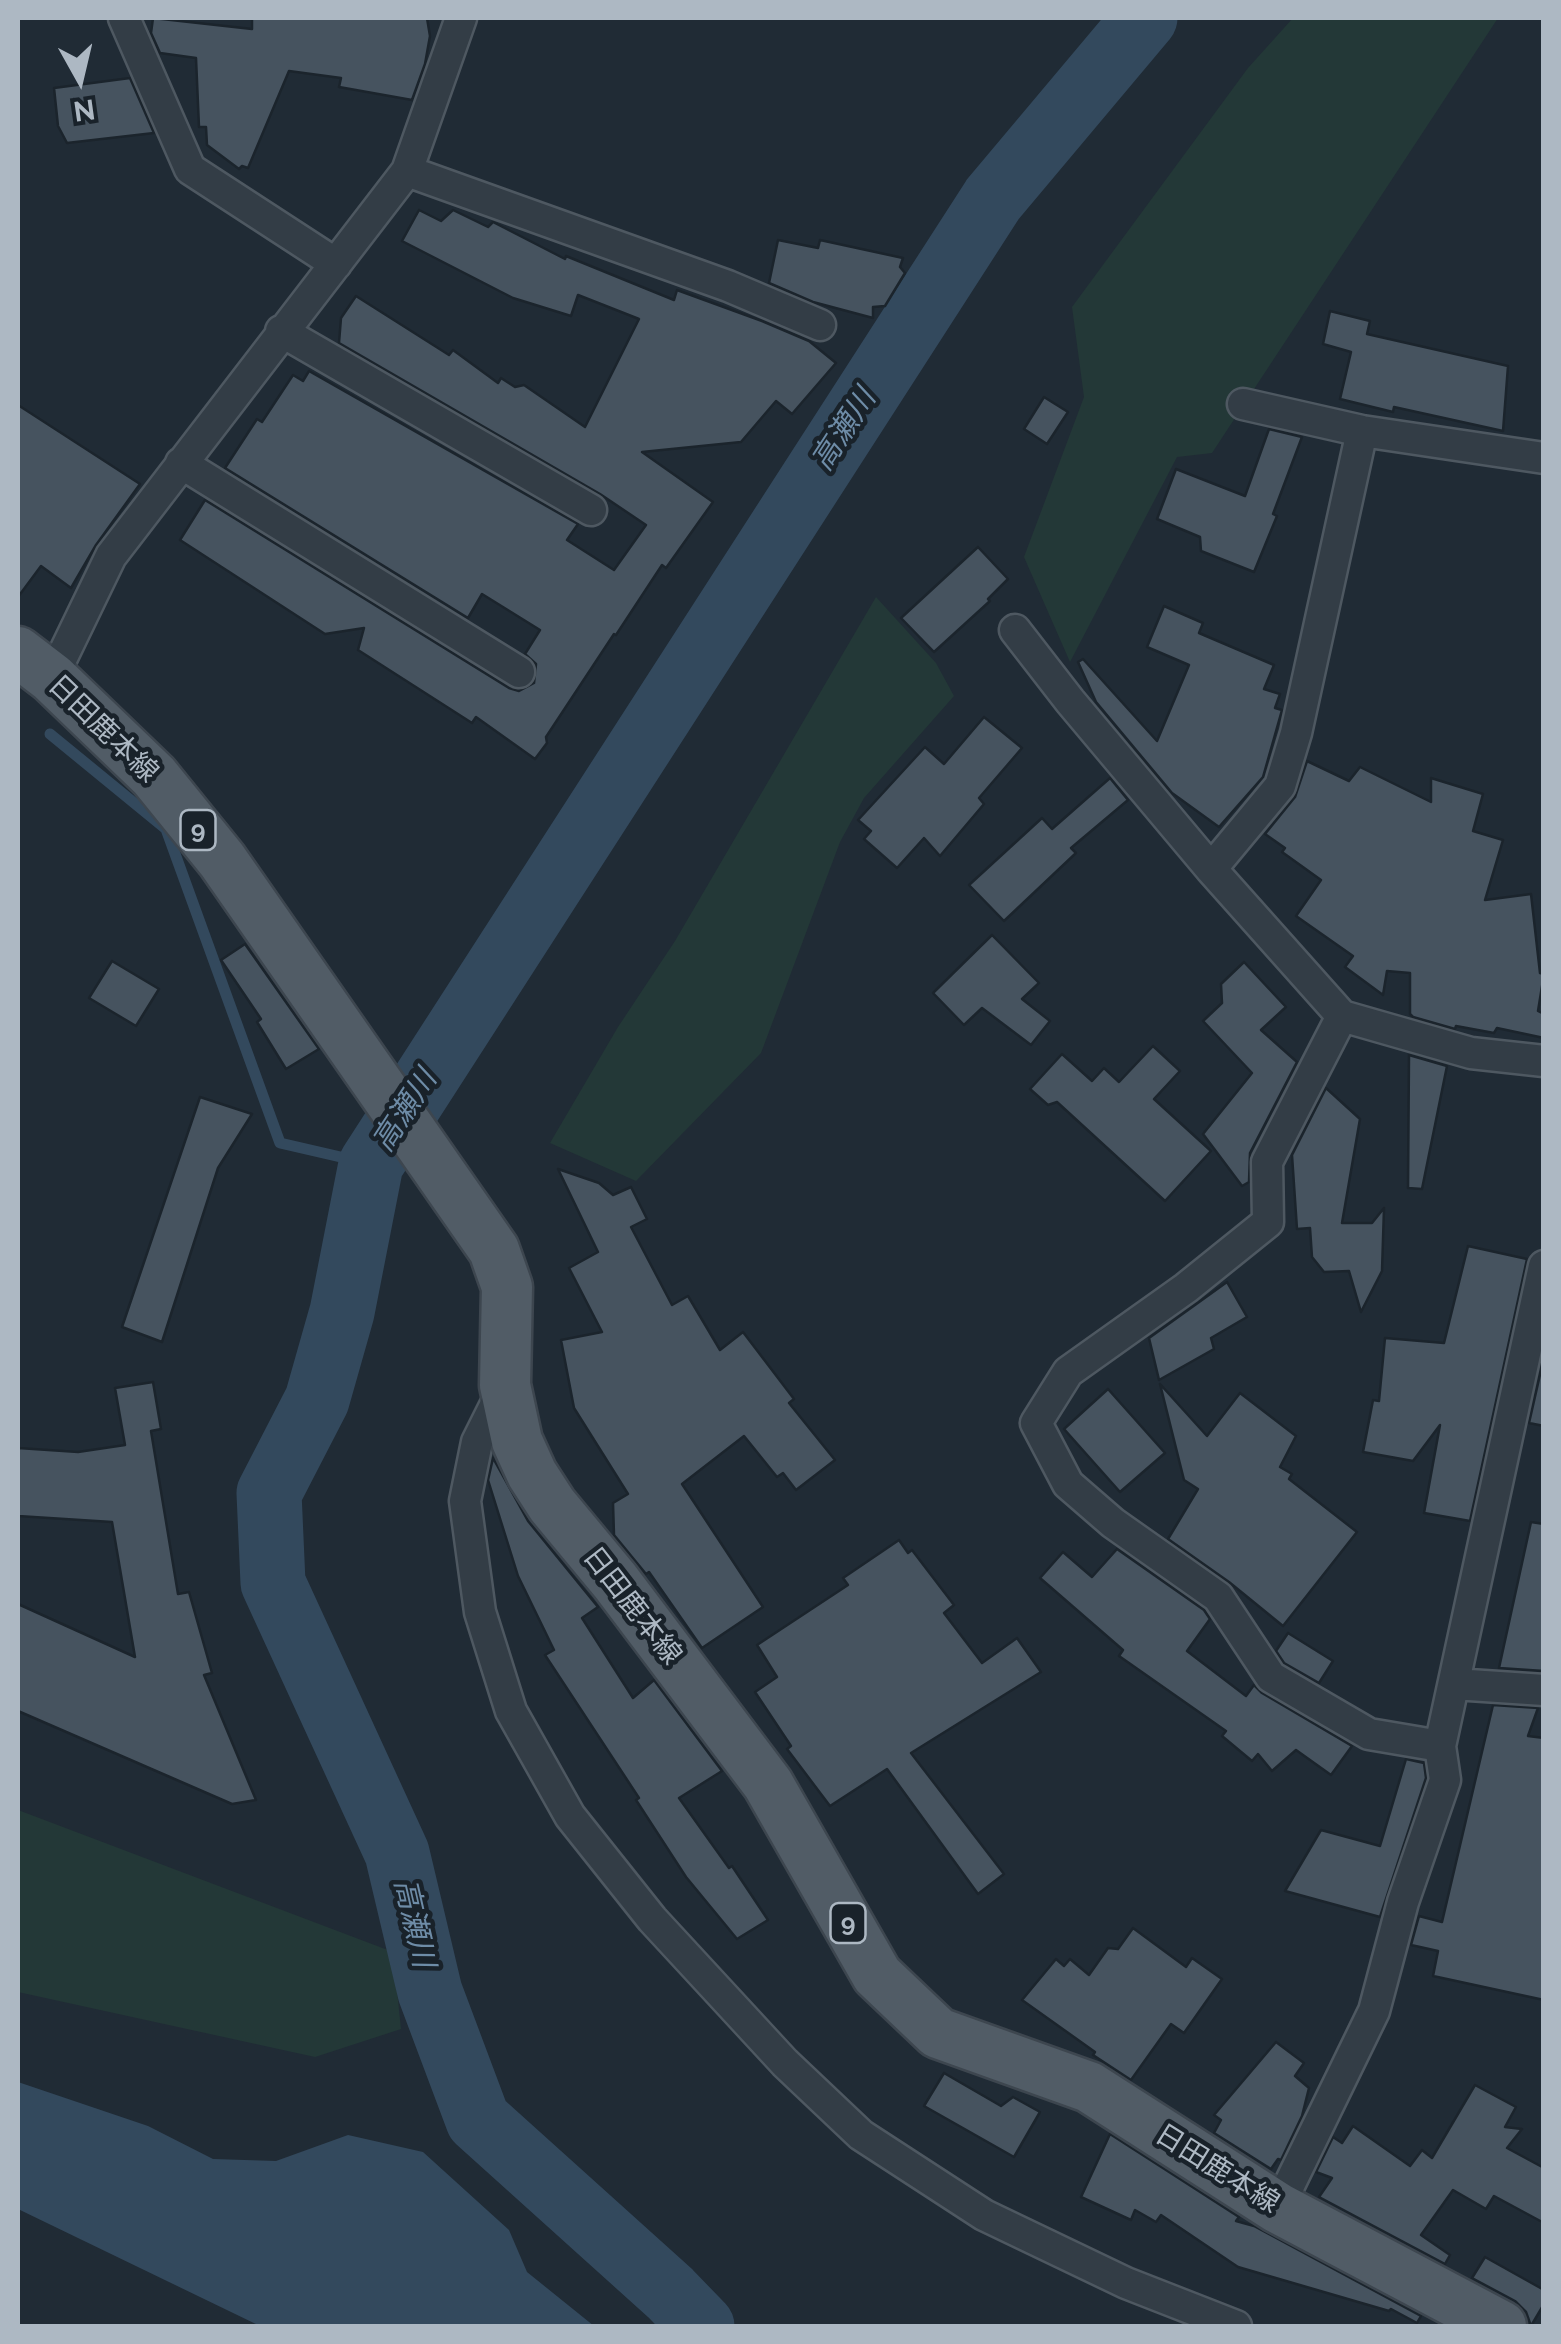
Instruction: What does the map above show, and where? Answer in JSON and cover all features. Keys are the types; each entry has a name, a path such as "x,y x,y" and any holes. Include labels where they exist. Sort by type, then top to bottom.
{"main road":[{"name":"日田鹿本線","path":"35,665 154,776 222,860 494,1250 506,1287 506,1386 517,1441 532,1474 768,1784 878,1975 938,2032 1089,2087 1278,2208 1501,2326"}],"street":[{"path":"124,18 190,169 336,264"},
{"path":"35,665 181,463 407,171 461,18"},
{"path":"407,171 728,286 820,324"},
{"path":"281,331 591,510"},
{"path":"1244,404 1362,431 1544,458"},
{"path":"1211,868 1280,786 1296,733 1362,431"},
{"path":"181,463 520,672"},
{"path":"1016,630 1070,701 1211,868 1342,1016 1470,1052 1544,1061"},
{"path":"1342,1016 1266,1162 1268,1222 1186,1288 1068,1372 1036,1423 1068,1484 1114,1523 1218,1597 1271,1677 1369,1734 1440,1746"},
{"path":"1278,2208 1374,2011 1403,1902 1445,1780 1440,1746 1544,1266"},
{"path":"506,1386 477,1442 465,1501 480,1612 511,1710 570,1816 652,1919 785,2063 861,2134 984,2215 1126,2283 1236,2326"},
{"path":"1454,1684 1544,1690"}],"green space":[{"path":"1293,18 1498,18 1212,453 1177,457 1070,662 1024,557 1084,397 1072,307 1248,68"},
{"path":"876,597 936,663 954,696 864,798 840,842 761,1053 636,1181 550,1143 618,1027 675,941"},
{"path":"18,1810 393,1952 401,2029 315,2057 18,1992"}],"water":[{"path":"18,2082 148,2126 213,2159 276,2161 348,2135 423,2152 509,2230 527,2272 594,2326 260,2326 18,2209"}],"building":[{"path":"153,18 252,29 252,18 427,18 430,36 412,100 339,87 341,78 289,71 248,168 239,169 207,145 206,127 199,127 196,58 160,53 151,33"},
{"path":"130,78 154,133 67,143 58,126 54,88"},
{"path":"419,210 441,221 453,210 488,227 493,222 565,259 566,256 674,300 677,290 762,321 809,341 836,363 792,414 776,401 741,442 642,452 713,502 614,634 535,759 476,717 472,723 358,650 364,628 325,634 180,540 205,500 509,688 519,691 534,683 536,664 525,654 540,630 482,594 468,618 225,468 257,419 262,422 293,375 303,381 309,371 578,524 567,540 614,570 646,525 600,494 339,343 341,318 356,296 449,355 453,350 498,383 501,378 515,387 524,385 585,427 639,319 578,295 571,316 513,298 402,241"},
{"path":"778,240 818,248 820,240 903,258 900,267 905,273 885,306 873,307 873,318 813,302 769,283"},
{"path":"1330,311 1370,321 1367,334 1508,366 1503,431 1340,399 1351,352 1323,344"},
{"path":"1044,397 1068,412 1047,444 1024,429"},
{"path":"18,405 140,484 71,588 41,566 18,597"},
{"path":"1269,429 1302,437 1254,572 1201,551 1200,537 1157,519 1176,469 1245,496"},
{"path":"978,547 1008,579 990,601 934,652 901,618"},
{"path":"1164,606 1203,623 1199,633 1274,665 1264,689 1280,694 1275,708 1282,710 1263,777 1219,827 1172,793 1096,702 1078,662 1083,659 1157,741 1189,665 1147,647"},
{"path":"984,717 1022,748 979,798 984,804 940,856 924,838 897,868 864,839 871,831 858,820 925,747 944,764"},
{"path":"1307,761 1349,781 1360,767 1431,802 1431,778 1483,794 1473,831 1503,840 1485,900 1531,894 1540,973 1544,974 1538,1011 1544,1014 1544,1038 1497,1028 1494,1033 1456,1026 1455,1029 1413,1017 1410,973 1387,971 1383,995 1345,967 1353,956 1296,916 1321,880 1282,852 1285,848 1265,834 1295,797"},
{"path":"1110,778 1128,800 1071,848 1076,853 1004,921 969,885 1042,818 1052,829"},
{"path":"992,935 1039,983 1022,999 1050,1021 1031,1045 982,1008 964,1025 933,993"},
{"path":"245,944 319,1049 286,1069 257,1022 261,1019 221,960"},
{"path":"112,961 159,989 136,1026 89,998"},
{"path":"1244,962 1286,1007 1261,1030 1297,1062 1250,1153 1249,1182 1242,1186 1203,1134 1252,1073 1203,1021 1222,1003 1221,984"},
{"path":"1153,1046 1180,1071 1154,1099 1211,1151 1165,1201 1057,1102 1048,1105 1030,1089 1062,1054 1092,1081 1104,1068 1119,1082"},
{"path":"1409,1055 1447,1066 1422,1189 1408,1188"},
{"path":"1326,1088 1360,1119 1342,1223 1372,1223 1384,1208 1382,1271 1361,1312 1349,1271 1324,1272 1312,1257 1310,1228 1297,1229 1292,1155"},
{"path":"200,1097 252,1114 218,1168 162,1342 122,1327"},
{"path":"558,1169 599,1183 613,1195 631,1187 647,1219 631,1227 672,1305 688,1296 720,1350 743,1332 794,1399 789,1403 835,1460 796,1490 783,1473 777,1477 744,1436 682,1484 763,1607 702,1648 649,1572 646,1574 614,1535 613,1503 628,1494 574,1408 561,1340 602,1332 569,1268 598,1252"},
{"path":"1468,1246 1527,1259 1470,1521 1424,1513 1440,1425 1413,1461 1363,1452 1373,1400 1379,1401 1385,1338 1444,1343"},
{"path":"1227,1282 1247,1317 1211,1338 1214,1349 1159,1380 1149,1338"},
{"path":"1544,1357 1544,1426 1529,1423"},
{"path":"153,1382 161,1429 151,1431 178,1594 189,1592 212,1673 204,1675 256,1800 232,1804 18,1711 18,1604 135,1657 112,1522 18,1516 18,1448 78,1452 125,1445 115,1388"},
{"path":"1160,1384 1207,1436 1240,1393 1296,1436 1280,1467 1292,1474 1289,1479 1357,1532 1283,1626 1168,1539 1198,1489 1184,1480"},
{"path":"1108,1389 1165,1453 1120,1492 1064,1429"},
{"path":"493,1458 528,1521 598,1607 582,1618 633,1698 654,1680 722,1771 679,1798 768,1920 737,1939 686,1877 545,1655 554,1650 518,1576 488,1480"},
{"path":"1531,1522 1544,1524 1544,1671 1499,1668"},
{"path":"899,1540 908,1553 912,1550 954,1605 944,1613 982,1663 1017,1638 1041,1672 911,1753 1004,1874 978,1894 887,1769 830,1806 787,1749 791,1746 755,1692 777,1677 757,1645 848,1585 843,1578"},
{"path":"1117,1549 1204,1610 1210,1619 1187,1651 1246,1696 1254,1685 1352,1746 1331,1775 1296,1750 1272,1771 1258,1754 1252,1761 1222,1736 1226,1731 1119,1656 1123,1650 1040,1578 1063,1552 1092,1577"},
{"path":"1288,1633 1333,1661 1319,1683 1284,1663 1276,1651"},
{"path":"1493,1705 1538,1708 1528,1736 1544,1738 1544,2000 1433,1976 1438,1951 1411,1945 1419,1916 1442,1922"},
{"path":"1406,1759 1424,1763 1426,1778 1380,1917 1285,1891 1321,1830 1380,1846"},
{"path":"1133,1928 1186,1967 1192,1958 1222,1979 1184,2033 1171,2024 1131,2080 1022,2000 1056,1959 1064,1966 1070,1959 1089,1975 1108,1948 1118,1949"},
{"path":"1276,2042 1304,2063 1295,2076 1309,2088 1302,2116 1281,2160 1271,2169 1214,2133 1221,2120 1214,2115"},
{"path":"944,2073 1001,2106 1013,2097 1040,2112 1014,2157 924,2106"},
{"path":"1475,2085 1516,2107 1505,2127 1522,2129 1507,2148 1544,2168 1544,2223 1494,2196 1486,2209 1453,2190 1421,2235 1450,2255 1445,2264 1319,2197 1332,2178 1316,2172 1333,2137 1342,2143 1353,2126 1410,2166 1422,2150 1432,2158"},
{"path":"1110,2134 1239,2217 1236,2221 1254,2226 1421,2316 1417,2323 1391,2309 1238,2267 1161,2215 1156,2222 1135,2210 1131,2220 1081,2197"},
{"path":"1485,2257 1544,2290 1544,2304 1531,2326 1526,2312 1515,2301 1472,2278"}],"waterway":[{"name":"高瀬川","path":"702,2326 478,2120 430,1992 397,1853 273,1583 269,1493 317,1400 342,1312 371,1164 993,199 1145,18"},
{"path":"50,734 166,829 280,1143 371,1164"}]}
